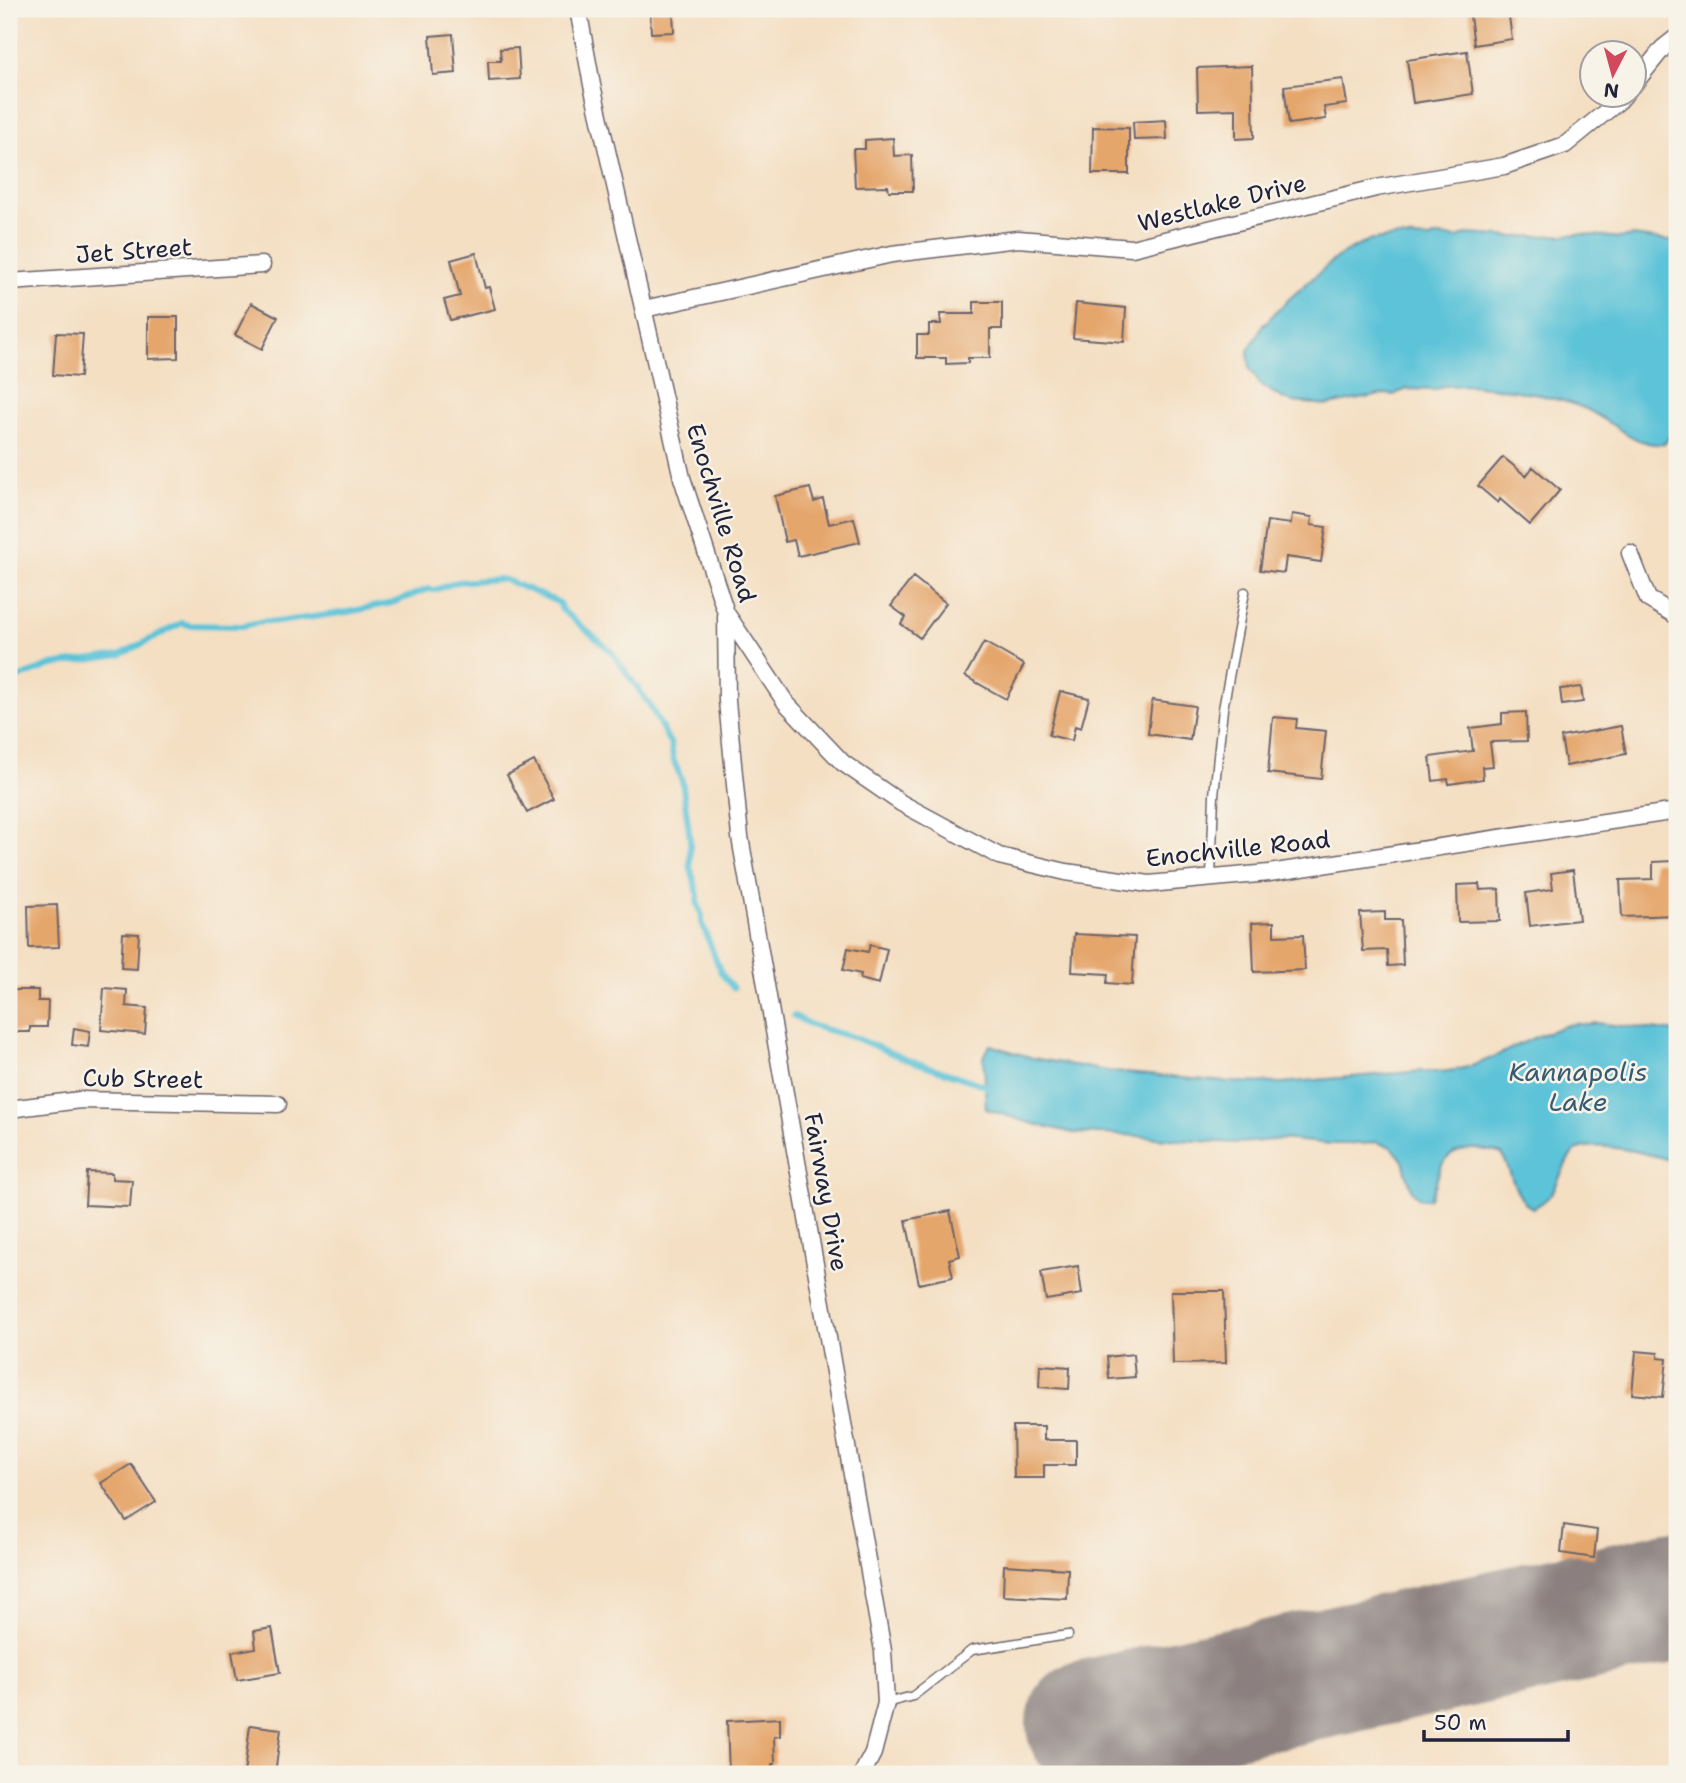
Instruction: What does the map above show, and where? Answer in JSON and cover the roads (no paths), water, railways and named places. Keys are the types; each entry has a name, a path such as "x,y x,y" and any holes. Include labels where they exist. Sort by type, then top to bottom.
{"street":[{"name":"Enochville Road","path":"578,9 592,85 682,478 726,613 786,703 843,763 901,803 999,856 1066,872 1149,884 1269,873 1677,811"},
{"path":"1648,66 1663,48 1677,37"},
{"name":"Westlake Drive","path":"644,309 892,254 1018,239 1132,248 1376,188 1504,166 1565,145 1610,108"},
{"name":"Jet Street","path":"9,282 262,265"},
{"path":"1630,553 1648,598 1677,617"},
{"name":"Fairway Drive","path":"726,613 727,701 740,837 881,1637 886,1703 873,1753 862,1774"},
{"name":"Cub Street","path":"9,1109 80,1100 278,1104"}],"lane":[{"path":"1210,878 1214,795 1223,709 1245,592"},
{"path":"886,1703 913,1696 971,1650 1068,1635"}],"water":[{"path":"1466,234 1515,237 1585,234 1620,238 1634,236 1677,242 1677,420 1673,433 1664,444 1653,444 1633,437 1586,409 1540,394 1471,385 1443,386 1435,390 1407,389 1393,395 1328,405 1293,402 1260,384 1250,369 1248,351 1263,325 1337,257 1367,241 1395,237 1458,238"},
{"name":"Kannapolis Lake","path":"1595,1023 1677,1032 1677,1162 1600,1146 1579,1149 1568,1161 1549,1197 1533,1208 1522,1199 1502,1154 1485,1150 1468,1149 1452,1154 1441,1167 1429,1199 1420,1199 1412,1191 1403,1161 1392,1147 1375,1142 1331,1144 1282,1139 1240,1143 1074,1133 986,1109 984,1057 990,1045 1033,1058 1114,1072 1229,1082 1281,1083 1456,1070 1486,1060 1563,1026"}],"waterway":[{"path":"9,684 15,679 52,665 120,655 182,623 242,626 264,621 277,622 392,603 428,589 435,590 457,582 506,580 560,603 561,609 611,651 649,704 671,745 673,759 682,781 690,838 690,866 702,923 721,973 733,988"},
{"path":"794,1016 813,1026 856,1038 905,1059 990,1089"}]}
